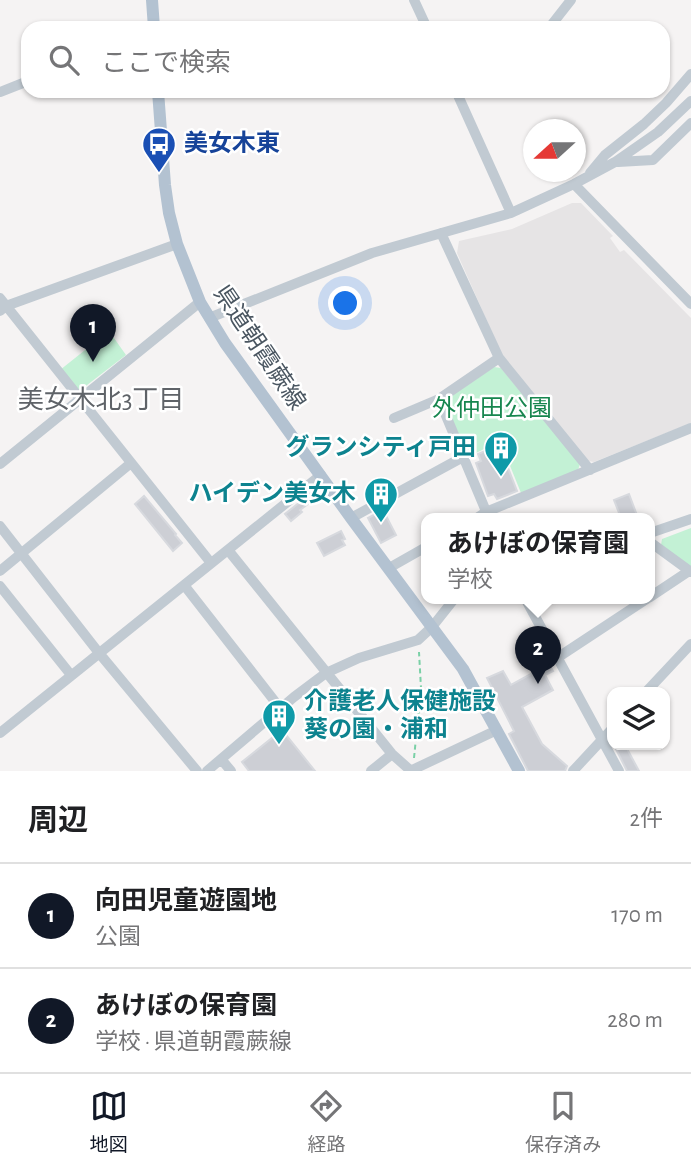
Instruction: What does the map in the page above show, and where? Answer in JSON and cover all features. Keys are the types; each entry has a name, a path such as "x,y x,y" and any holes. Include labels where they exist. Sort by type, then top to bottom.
{"main road":[{"path":"152,0 154,21"},
{"name":"県道朝霞蕨線","path":"159,98 169,213 177,244 200,302 225,343 463,669 519,771"}],"street":[{"path":"414,0 424,21"},
{"path":"554,21 571,0"},
{"path":"586,177 605,155 666,103 691,74"},
{"path":"0,92 21,84"},
{"path":"459,98 512,213"},
{"path":"586,177 615,162 658,132 691,101"},
{"path":"615,162 653,160 691,123"},
{"path":"209,318 372,253 512,213 577,182"},
{"path":"574,184 691,304"},
{"path":"440,233 499,358 590,470"},
{"path":"177,244 2,305 211,563"},
{"path":"0,464 200,302"},
{"path":"394,418 439,399 499,358"},
{"path":"439,399 483,513"},
{"path":"491,513 691,428"},
{"path":"351,517 463,457"},
{"path":"1,567 131,463"},
{"path":"0,733 321,475"},
{"path":"655,531 691,519"},
{"path":"0,526 99,653 197,771"},
{"path":"655,546 690,572 655,594"},
{"path":"228,550 392,754 411,770 497,730"},
{"path":"389,568 421,550"},
{"path":"184,585 281,708"},
{"path":"0,586 71,676"},
{"path":"207,771 326,673 359,658 418,640 450,604"},
{"path":"528,604 619,771"},
{"path":"557,658 640,604"},
{"path":"651,687 691,644"},
{"path":"573,771 607,734"},
{"path":"371,771 392,754"},
{"path":"221,759 230,771"}],"path":[{"path":"411,770 421,688 418,640"}],"shaded area":[{"path":"572,203 581,203 613,236 610,238 620,252 624,250 691,318 691,423 594,462 588,461 502,355 457,253 459,241 512,229"}],"green space":[{"path":"109,331 126,355 78,392 60,370"},
{"name":"外仲田公園","path":"494,367 501,368 580,464 578,470 521,493 500,441 468,457 446,405 447,399"},
{"path":"691,528 691,567 661,545 662,539"}],"building":[{"name":"グランシティ戸田","path":"499,445 517,491 497,499 494,494 488,496 476,463 481,461 478,454"},
{"path":"315,490 320,495 300,510 302,512 291,521 285,514"},
{"path":"629,494 636,513 619,513 614,500"},
{"path":"144,496 182,543 173,551 135,504"},
{"name":"ハイデン美女木","path":"383,510 396,535 381,543 368,518"},
{"path":"341,531 345,545 324,556 317,543"},
{"path":"549,664 553,671 545,675 553,690 522,707 542,744 567,766 565,771 528,771 509,734 514,731 487,678 503,671 511,685"},
{"name":"介護老人保健施設 葵の園・浦和","path":"282,730 315,771 249,771 242,762"},
{"path":"616,750 628,750 639,771 627,771"}],"place":[{"name":"美女木東","path":"159,174"},
{"name":"向田児童遊園地","path":"93,362"},
{"name":"グランシティ戸田","path":"501,478"},
{"name":"ハイデン美女木","path":"381,524"},
{"name":"あけぼの保育園","path":"538,684"},
{"name":"介護老人保健施設 葵の園・浦和","path":"279,746"}],"district":[{"name":"美女木北3丁目","path":"101,400"}]}
